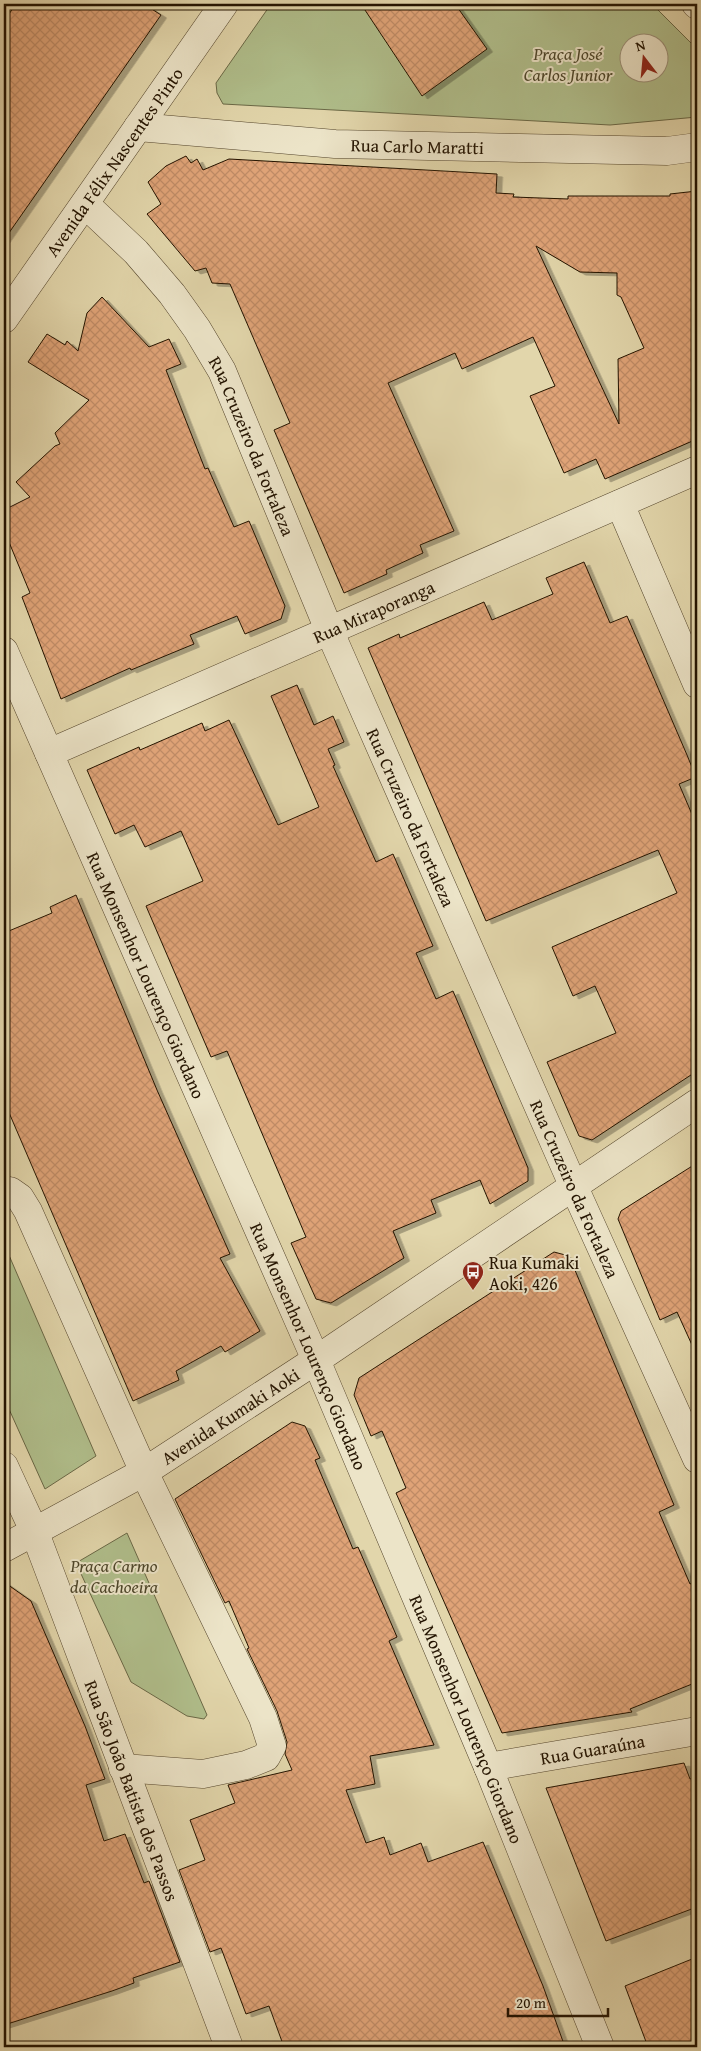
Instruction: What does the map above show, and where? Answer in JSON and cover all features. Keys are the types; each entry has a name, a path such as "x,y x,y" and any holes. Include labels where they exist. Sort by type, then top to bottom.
{"street":[{"name":"Avenida Félix Nascentes Pinto","path":"4,319 224,4"},
{"name":"Rua Carlo Maratti","path":"138,126 336,144 667,151 697,146"},
{"name":"Rua Cruzeiro da Fortaleza","path":"85,204 136,252 172,294 202,337 222,371 329,630 573,1185 697,1459"},
{"name":"Rua Miraporanga","path":"49,754 697,470"},
{"path":"620,504 697,684"},
{"name":"Rua Monsenhor Lourenço Giordano","path":"4,651 316,1360 488,1768 600,2047"},
{"name":"Avenida Kumaki Aoki","path":"4,1548 35,1533 144,1472 316,1360 697,1103"},
{"path":"4,1192 10,1191 20,1198 28,1211 144,1472 263,1718 272,1746 266,1757 246,1765 203,1774 124,1768"},
{"path":"4,1466 35,1533"},
{"name":"Rua São João Batista dos Passos","path":"35,1533 229,2047"},
{"name":"Rua Guaraúna","path":"488,1768 697,1731"}],"green space":[{"name":"Praça José Carlos Junior","path":"271,4 652,4 697,49 697,117 610,125 223,104 217,93 216,83"},
{"path":"8,1253 96,1456 45,1489 4,1398 4,1287"},
{"name":"Praça Carmo da Cachoeira","path":"127,1533 207,1715 204,1719 187,1716 131,1682 76,1563"}],"building":[{"path":"16,4 144,4 161,15 4,240 4,21"},
{"path":"361,4 455,4 487,49 422,96"},
{"path":"186,156 191,163 197,159 203,170 229,159 497,174 496,193 514,194 513,197 568,199 568,196 670,196 670,194 697,191 697,439 605,479 596,459 564,473 530,396 555,386 533,337 462,369 455,353 388,383 454,531 420,545 423,553 386,570 387,574 344,593 274,430 290,423 230,284 212,283 206,268 195,271 147,214 161,204 148,182 166,166","holes":["536,246 580,272 617,273 617,295 621,297 644,348 618,359 619,424"]},
{"path":"102,297 149,347 169,339 181,364 166,370 205,469 208,468 234,527 249,521 285,606 281,619 245,634 237,616 190,635 194,644 131,670 130,668 61,699 22,597 30,593 4,530 4,510 30,497 16,482 55,446 60,444 55,433 89,400 28,362 47,334 65,345 67,341 78,351 87,313"},
{"path":"584,562 610,623 627,616 687,755 696,777 679,784 697,826 697,1071 592,1140 579,1136 547,1062 616,1033 595,986 573,996 552,947 677,893 658,850 486,921 368,648 399,634 400,638 484,602 492,620 553,594 546,578"},
{"path":"297,685 314,725 333,716 344,742 328,749 335,765 333,766 376,862 393,854 433,946 416,953 436,999 453,991 528,1168 528,1181 490,1204 480,1180 431,1200 436,1213 393,1231 404,1258 331,1303 316,1299 291,1243 306,1237 227,1051 211,1057 146,906 203,881 181,831 145,847 134,825 115,834 87,770 139,747 140,750 202,723 205,731 229,720 278,825 319,807 271,696"},
{"path":"76,895 157,1090 230,1254 220,1258 260,1331 225,1352 221,1346 176,1371 179,1380 133,1401 4,1101 4,933 52,913 50,907"},
{"path":"697,1163 697,1356 677,1312 660,1320 618,1219 621,1211"},
{"path":"554,1252 569,1256 674,1505 659,1512 690,1584 697,1581 697,1682 630,1709 632,1712 502,1733 396,1493 406,1488 382,1431 371,1436 354,1395 359,1378"},
{"path":"292,1422 305,1426 320,1458 315,1460 353,1549 358,1547 397,1637 389,1641 434,1745 370,1756 375,1784 346,1790 366,1843 384,1837 390,1855 421,1843 428,1862 483,1842 543,1986 565,2047 284,2047 269,2006 246,2014 221,1948 210,1952 179,1870 205,1860 190,1820 235,1803 228,1785 292,1770 285,1754 287,1742 277,1711 247,1649 249,1648 229,1601 225,1603 175,1499"},
{"path":"4,1582 31,1601 85,1726 105,1779 86,1785 104,1841 125,1834 144,1883 149,1881 180,1962 133,1978 134,1983 112,1991 4,2025"},
{"path":"684,1763 690,1779 697,1777 697,1907 606,1941 546,1788"},
{"path":"697,1957 697,2047 648,2047 625,1986"}],"place":[{"name":"Rua Kumaki Aoki, 426","path":"473,1291"}]}
